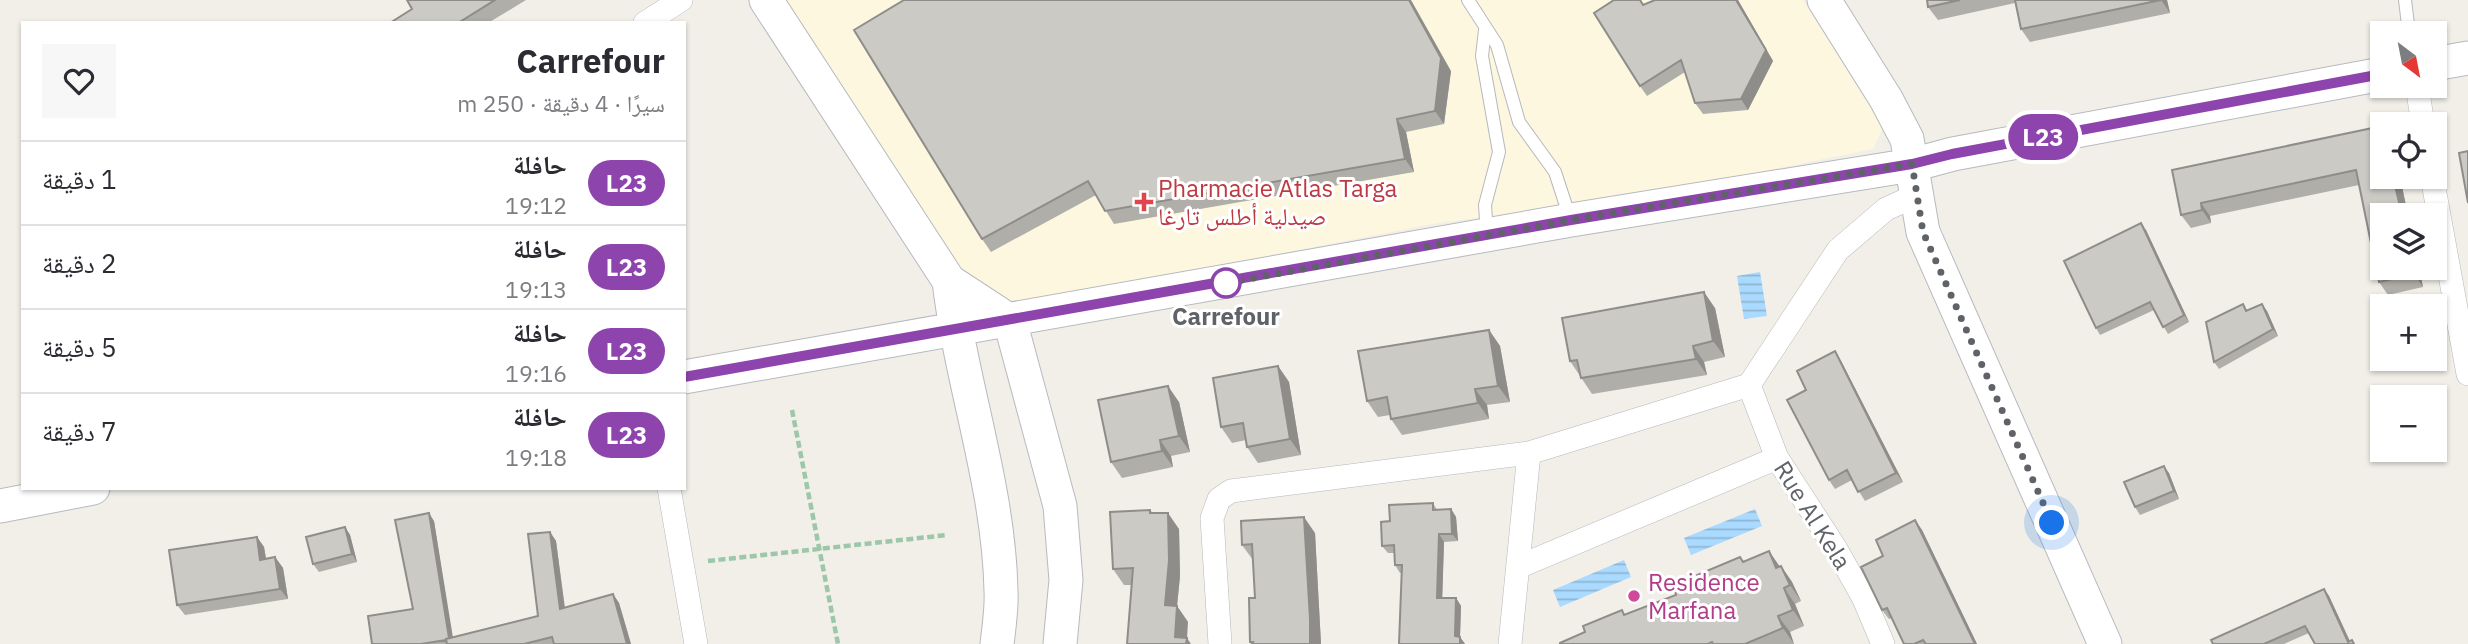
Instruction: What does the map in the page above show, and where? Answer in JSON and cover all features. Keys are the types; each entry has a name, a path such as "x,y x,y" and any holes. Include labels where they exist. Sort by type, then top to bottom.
{"main road":[{"path":"766,0 948,281 1010,321 1060,506 1066,580 1060,644"},
{"path":"1824,0 1886,99 1907,139 1923,232 2105,644"},
{"path":"2447,62 2468,58"},
{"path":"686,377 1487,237 1571,220 1914,180 1952,154 2370,76"},
{"path":"948,281 954,328 993,514 1002,592 997,644"},
{"path":"0,506 83,490"}],"street":[{"path":"648,21 681,0"},
{"path":"1220,644 1212,518 1219,499 1231,491 1529,453 1749,384 1838,250 1886,209 1914,180"},
{"path":"2434,189 2468,374"},
{"name":"Rue Al Kela","path":"1749,384 1777,458 1836,549 1864,599 1882,644"},
{"path":"1510,644 1529,453"},
{"path":"1518,567 1777,458"},
{"path":"670,490 696,644"}],"lane":[{"path":"1468,0 1497,45 1519,122 1555,172 1571,220"},
{"path":"2405,0 2408,21"},
{"path":"1486,30 1481,46 1499,159 1485,205 1487,237"},
{"path":"1486,77 1506,72"},
{"path":"1496,127 1519,122"}],"path":[{"path":"792,410 838,644"},
{"path":"706,561 947,535"}],"shaded area":[{"name":"Carrefour","path":"780,0 1803,0 1883,128 1873,149 1651,194 1432,224 964,315"}],"water":[{"path":"1760,272 1767,316 1744,319 1737,276"},
{"path":"1755,509 1762,526 1691,555 1684,538"},
{"path":"1624,560 1631,577 1560,607 1553,590"}],"building":[{"path":"407,0 495,0 461,21 393,21 412,9"},
{"path":"904,0 1409,0 1441,58 1435,111 1397,119 1405,159 1105,211 1088,181 982,239 854,30"},
{"path":"1614,0 1640,0 1643,5 1655,0 1736,0 1766,50 1741,99 1695,103 1681,60 1640,86 1594,13"},
{"path":"1927,0 1960,0 1928,7"},
{"path":"2015,0 2161,0 2021,29"},
{"path":"2370,129 2370,189 2396,189 2399,203 2370,203 2370,238 2356,170 2201,203 2202,210 2181,215 2172,170"},
{"path":"2468,151 2468,203 2459,153"},
{"path":"2141,223 2184,315 2163,327 2150,302 2096,328 2064,261"},
{"path":"1704,292 1713,341 1693,346 1696,359 1581,378 1577,360 1570,361 1562,318"},
{"path":"2243,304 2246,311 2262,304 2273,329 2214,362 2206,322"},
{"path":"1489,330 1498,386 1475,389 1478,403 1391,419 1387,397 1367,401 1358,351"},
{"path":"1835,351 1896,473 1858,492 1847,470 1829,480 1787,400 1806,390 1797,371"},
{"path":"1278,366 1290,439 1247,447 1243,423 1221,427 1213,378"},
{"path":"1168,386 1179,436 1160,440 1162,451 1111,462 1098,400"},
{"path":"2164,466 2174,491 2135,507 2124,482"},
{"path":"1433,503 1433,510 1451,509 1452,534 1439,534 1437,598 1456,598 1455,636 1460,637 1460,644 1399,644 1402,565 1395,565 1394,545 1382,546 1381,522 1390,521 1389,505"},
{"path":"1150,510 1150,513 1168,513 1169,560 1165,605 1177,606 1175,637 1187,638 1186,644 1127,644 1133,568 1113,569 1110,512"},
{"path":"429,513 449,638 421,644 372,644 368,616 413,609 395,520"},
{"path":"1304,517 1310,644 1252,644 1249,598 1255,598 1252,544 1242,545 1241,521"},
{"path":"1915,520 1975,644 1926,644 1923,640 1904,644 1887,608 1882,610 1861,567 1883,556 1876,540"},
{"path":"345,527 352,554 313,564 306,537"},
{"path":"550,532 560,609 613,594 627,644 554,644 552,637 524,644 447,644 446,639 538,616 528,534"},
{"path":"257,537 260,560 275,557 280,589 177,605 169,550"},
{"path":"1769,551 1776,568 1781,566 1790,585 1784,588 1793,610 1778,616 1783,628 1745,644 1560,644 1585,632 1583,626 1622,610 1624,615 1676,595 1675,591 1699,581 1697,575 1740,557 1743,562"},
{"path":"2324,589 2348,642 2352,640 2354,644 2315,644 2305,626 2264,644 2213,644 2211,640"}],"bus line":[{"name":"L23","path":"686,377 1487,237 1571,220 1912,164 1952,154 2370,76"}],"place":[{"name":"Pharmacie Atlas Targa صيدلية أطلس تارغا","path":"1144,202"},
{"name":"Carrefour","path":"1226,283"},
{"name":"Residence Marfana","path":"1634,596"}],"route":[{"path":"1226,283 1215,285 1571,220 1912,164 1923,232 2052,523"}]}
